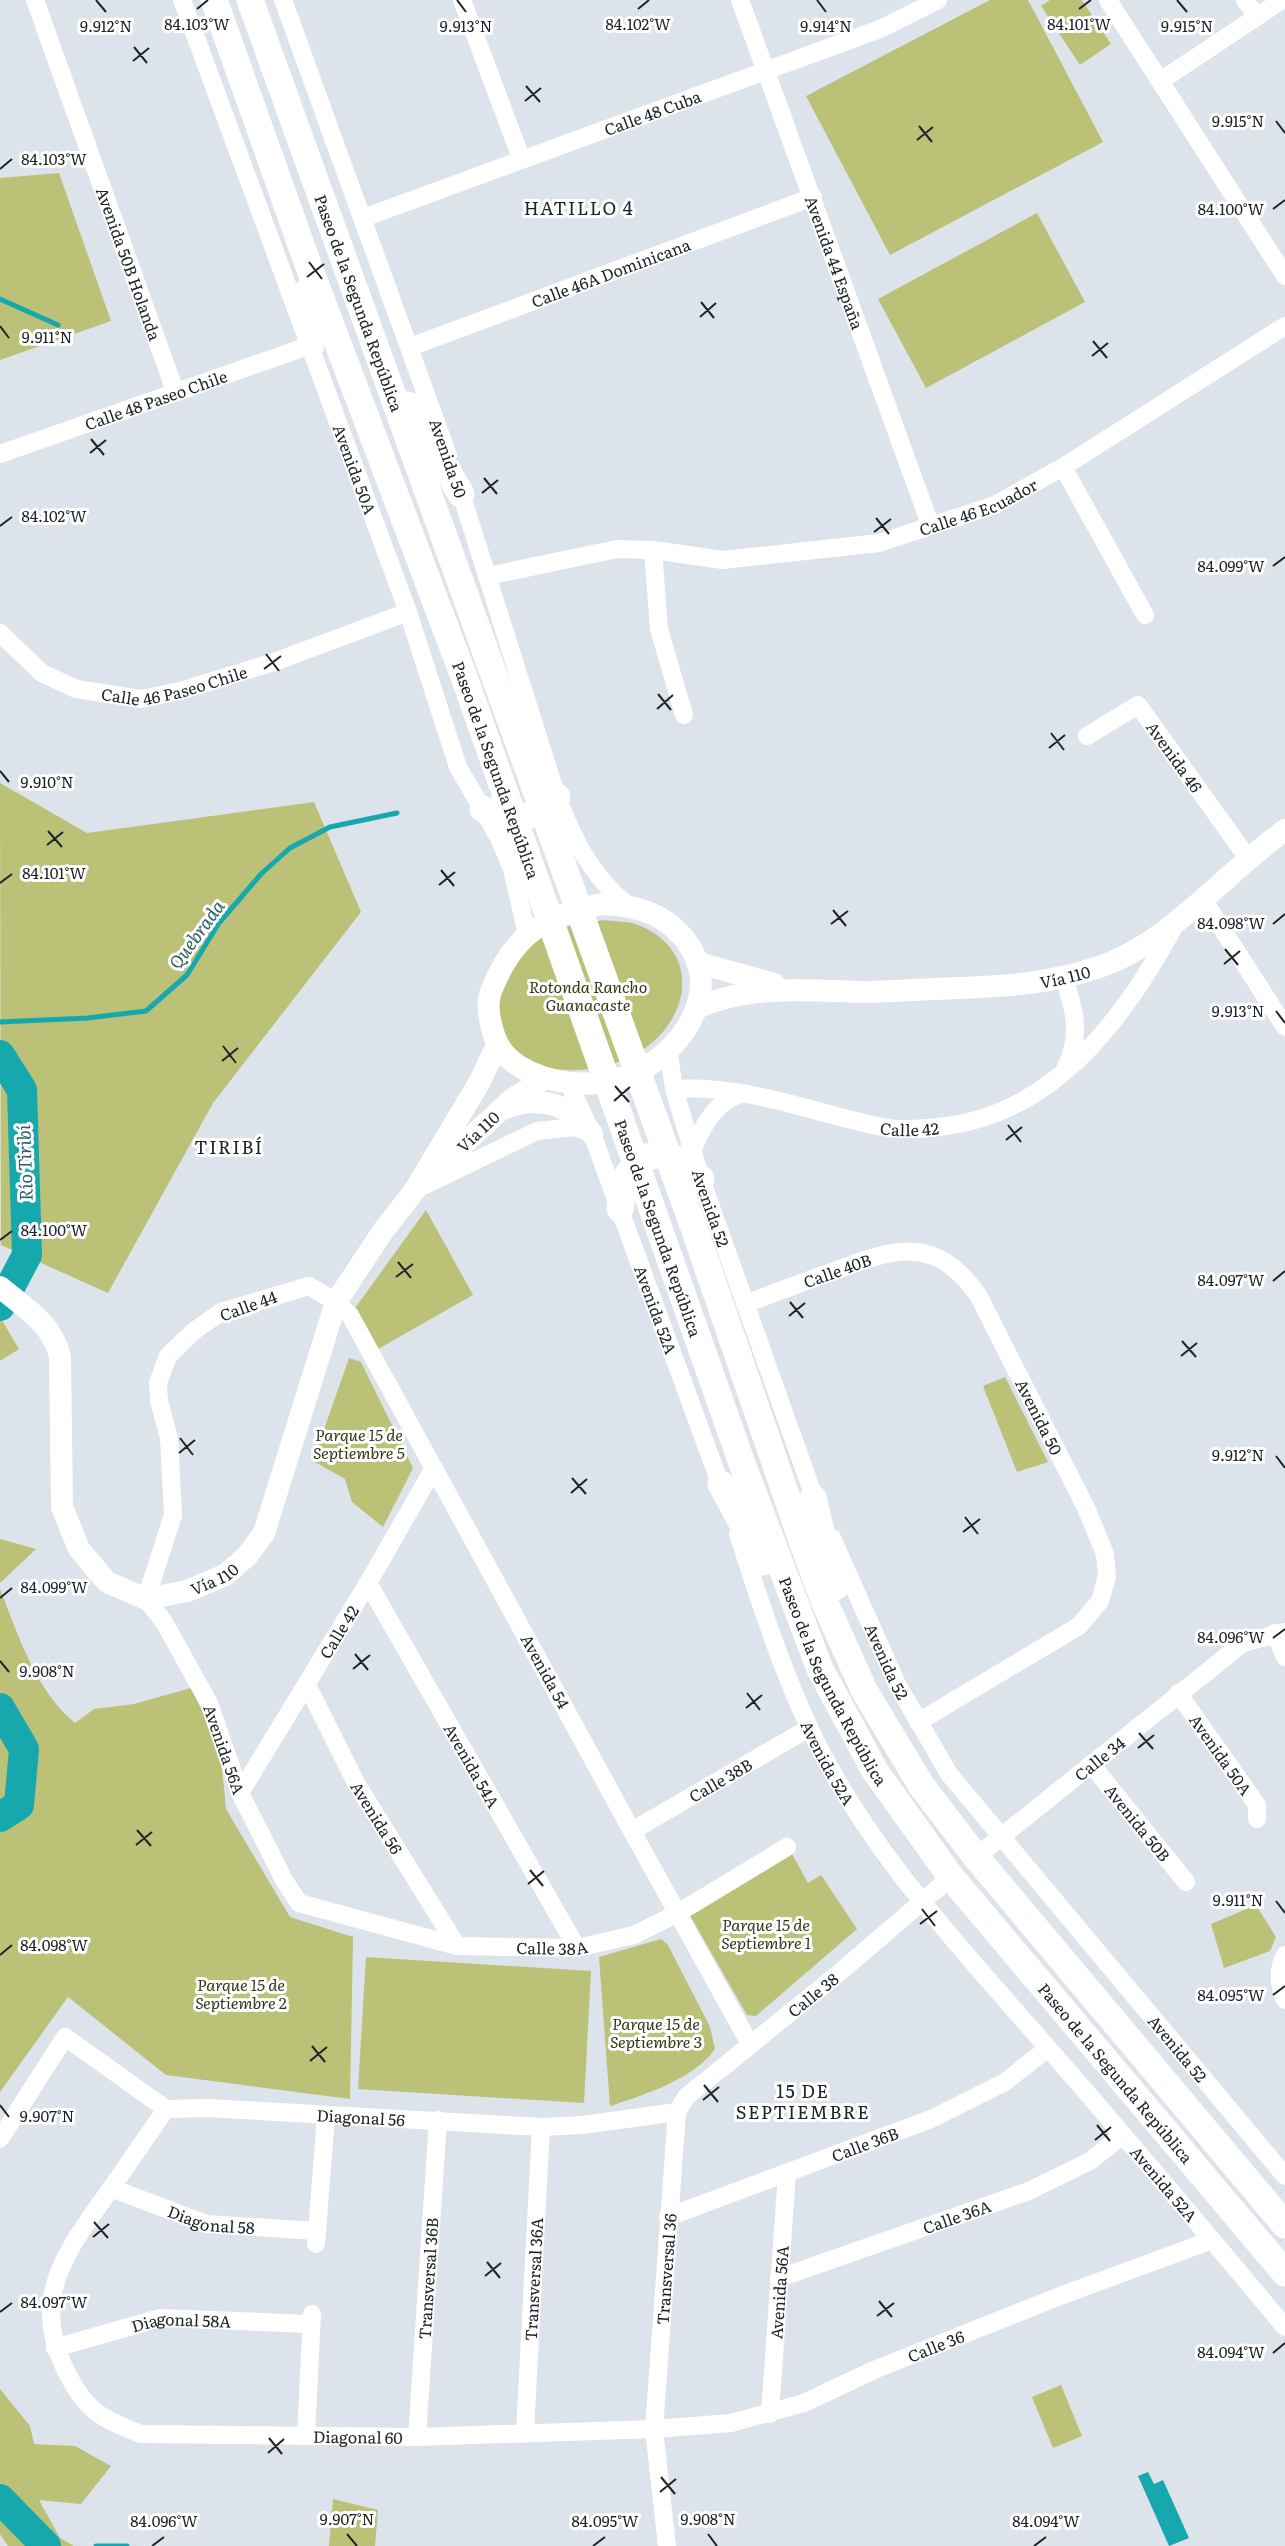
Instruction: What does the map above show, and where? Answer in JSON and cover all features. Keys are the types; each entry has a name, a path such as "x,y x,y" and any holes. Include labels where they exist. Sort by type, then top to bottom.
{"highway":[{"path":"199,0 229,43"},
{"name":"Paseo de la Segunda República","path":"214,0 309,267 463,674 743,1466 820,1669 875,1771 951,1877 1285,2273"},
{"name":"Paseo de la Segunda República","path":"250,0 488,665 694,1228 801,1538 825,1603 864,1690 921,1785 976,1857 1285,2225"},
{"path":"309,267 311,345"},
{"path":"375,351 461,494"},
{"path":"483,809 496,817 522,819 548,806 557,797"},
{"path":"620,1209 625,1180 633,1168 647,1156 660,1154 675,1158 701,1179"},
{"path":"721,1484 820,1669"},
{"path":"813,1498 864,1690"}],"main road":[{"name":"Vía 110","path":"699,1007 737,994 799,989 863,992 1010,986 1064,978 1102,967 1140,947 1177,921 1247,857 1285,830"},
{"path":"602,904 628,906 643,909 667,920 688,943 699,963 701,988 699,1007 690,1023 651,1064 620,1079 585,1085 570,1084 544,1079 515,1065 497,1046 489,1020 489,998 501,967 527,935 566,912 602,904"},
{"name":"Vía 110","path":"699,963 741,977 799,989"},
{"name":"Vía 110","path":"146,1599 187,1591 225,1575 247,1556 264,1533 336,1302 383,1231 415,1190 479,1083 497,1046"},
{"name":"Vía 110","path":"415,1190 511,1100 544,1079"},
{"path":"490,1119 507,1107 528,1102 549,1103 569,1110 586,1124 592,1134"},
{"path":"0,1287 44,1324 56,1341 60,1357 62,1507 79,1549 107,1582 146,1599"}],"street":[{"name":"Avenida 50B Holanda","path":"35,0 175,391"},
{"name":"Avenida 50A","path":"182,0 408,612 458,767 483,809 513,869 527,935"},
{"name":"Avenida 50","path":"283,0 410,347 461,494 557,797 573,837 589,864 606,888 628,906"},
{"path":"462,0 521,158"},
{"name":"Avenida 44 España","path":"741,0 930,524"},
{"name":"Calle 48 Cuba","path":"363,218 521,158 880,29 938,0"},
{"path":"1108,0 1162,80 1285,276"},
{"path":"1245,0 1257,17"},
{"path":"1162,80 1282,0"},
{"name":"Calle 46A Dominicana","path":"410,347 813,197"},
{"name":"Calle 46 Ecuador","path":"488,576 617,549 652,550 723,560 825,551 879,543 930,524 994,505 1063,467 1285,326"},
{"name":"Calle 48 Paseo Chile","path":"0,454 311,345"},
{"path":"1063,467 1145,615"},
{"path":"652,550 659,629 684,715"},
{"name":"Calle 46 Paseo Chile","path":"0,633 42,673 76,689 141,699 180,691 274,662 408,612"},
{"name":"Avenida 46","path":"1087,736 1138,705 1247,857"},
{"path":"1203,898 1285,1027"},
{"name":"Calle 42","path":"674,1089 698,1088 747,1092 885,1128 917,1130 959,1125 996,1113 1019,1104 1063,1074 1095,1043 1126,1005 1154,964 1177,921"},
{"path":"1063,1074 1074,1052 1077,1026 1064,978"},
{"name":"Avenida 52","path":"668,1048 674,1089 701,1179 813,1498 897,1684 948,1774 999,1838 1285,2176"},
{"name":"Avenida 52A","path":"570,1084 592,1134 721,1484 771,1632 809,1728 852,1804 921,1903 1123,2134 1285,2327"},
{"path":"693,1149 719,1106 732,1096 747,1092"},
{"path":"415,1190 537,1131 575,1128 592,1134"},
{"name":"Calle 40B","path":"745,1304 878,1254 904,1250 931,1254"},
{"name":"Avenida 50","path":"918,1722 1079,1626 1100,1601 1105,1588 1107,1564 1087,1510 978,1295 957,1270 931,1254"},
{"name":"Calle 44","path":"146,1599 173,1515 169,1438 159,1401 158,1383 168,1356 194,1330 221,1311 309,1286 336,1302"},
{"name":"Avenida 54","path":"336,1302 350,1315 750,2044"},
{"name":"Calle 42","path":"240,1793 368,1583 434,1468"},
{"name":"Avenida 54A","path":"368,1583 577,1948"},
{"name":"Avenida 56A","path":"146,1599 164,1622 209,1703 240,1793 284,1880 299,1903"},
{"path":"1280,1632 1285,1657"},
{"name":"Calle 34","path":"976,1857 1178,1693 1244,1643 1280,1632"},
{"name":"Avenida 56","path":"307,1685 356,1783 457,1946"},
{"name":"Avenida 50A","path":"1178,1693 1257,1805 1257,1819"},
{"name":"Calle 38B","path":"632,1831 809,1728"},
{"name":"Avenida 50B","path":"1091,1764 1186,1882"},
{"name":"Calle 38A","path":"299,1903 457,1946 577,1948 634,1935 678,1913 787,1847"},
{"name":"Calle 38","path":"677,2112 686,2097 951,1877"},
{"path":"1283,1962 1281,1989 1285,2000"},
{"path":"0,2139 65,2037 166,2109 79,2231 60,2265 52,2298 55,2348"},
{"name":"Calle 36B","path":"668,2217 932,2119 1005,2082 1048,2048"},
{"name":"Diagonal 56","path":"166,2109 208,2108 541,2127 582,2125 677,2112"},
{"name":"Transversal 36","path":"667,2546 654,2429 677,2112"},
{"name":"Diagonal 58","path":"111,2188 206,2224 316,2237 326,2116"},
{"name":"Transversal 36B","path":"417,2437 438,2120"},
{"name":"Transversal 36A","path":"525,2432 541,2127"},
{"name":"Calle 36A","path":"779,2278 1029,2191 1090,2161 1123,2134"},
{"name":"Avenida 56A","path":"770,2414 787,2173"},
{"name":"Calle 36","path":"654,2429 731,2423 804,2403 874,2370 1060,2296 1212,2240"},
{"name":"Diagonal 58A","path":"55,2348 160,2318 311,2319 306,2436"},
{"name":"Diagonal 60","path":"55,2348 77,2394 106,2421 141,2434 417,2437 654,2429"}],"green space":[{"path":"990,0 1028,0 1103,142 890,255 806,96"},
{"path":"1050,0 1082,0 1111,44 1080,65 1041,6"},
{"path":"59,173 111,321 0,360 0,178"},
{"path":"1037,213 1085,302 926,388 878,299"},
{"path":"0,783 87,833 314,802 361,912 213,1103 108,1293 1,1245"},
{"name":"Rotonda Rancho Guanacaste","path":"605,920 637,924 660,937 673,952 680,968 682,985 672,1020 644,1049 606,1066 565,1070 530,1062 513,1047 497,1010 498,998 508,973 529,946 546,934 565,927"},
{"path":"426,1210 473,1295 371,1353 350,1315"},
{"path":"0,1317 19,1349 0,1361"},
{"name":"Parque 15 de Septiembre 5","path":"349,1358 361,1362 413,1468 383,1527 352,1502 345,1479 313,1461"},
{"path":"1005,1377 1048,1462 1017,1472 983,1386"},
{"path":"0,1539 36,1549 0,1583"},
{"name":"Parque 15 de Septiembre 2","path":"0,1589 21,1643 39,1679 61,1710 75,1723 94,1709 134,1704 191,1688 220,1748 226,1809 290,1917 353,1937 350,2099 166,2075 68,1997 0,2092"},
{"name":"Parque 15 de Septiembre 1","path":"792,1854 808,1883 821,1875 857,1929 756,2016 747,2015 688,1912"},
{"path":"1256,1905 1276,1937 1270,1951 1224,1968 1211,1924"},
{"name":"Parque 15 de Septiembre 3","path":"661,1939 668,1945 710,2027 715,2049 706,2060 682,2077 653,2091 610,2106 599,1957"},
{"path":"366,1957 591,1971 584,2103 358,2089"},
{"path":"1061,2385 1082,2436 1053,2448 1032,2397"},
{"path":"0,2389 30,2426 34,2444 75,2446 111,2466 81,2504 39,2500 60,2538 74,2546 8,2546 0,2534"},
{"path":"333,2499 378,2510 375,2546 329,2546"}],"water":[{"path":"1148,2472 1154,2484 1163,2480 1189,2538 1169,2546 1138,2476"}],"waterway":[{"name":"Quebrada","path":"0,299 58,325"},
{"name":"Quebrada","path":"0,1022 88,1018 146,1011 187,975 219,923 261,874 290,848 330,827 397,813"},
{"name":"Río Tiribí","path":"0,1055 22,1090 27,1255 0,1306"},
{"name":"Río Tiribí","path":"0,1708 24,1749 19,1805 0,1817"},
{"name":"Río Tiribí","path":"0,2499 46,2546"},
{"path":"96,2546 127,2546"}],"district":[{"name":"HATILLO 4","path":"579,207"},
{"name":"TIRIBÍ","path":"229,1146"},
{"name":"15 DE SEPTIEMBRE","path":"803,2100"}]}
